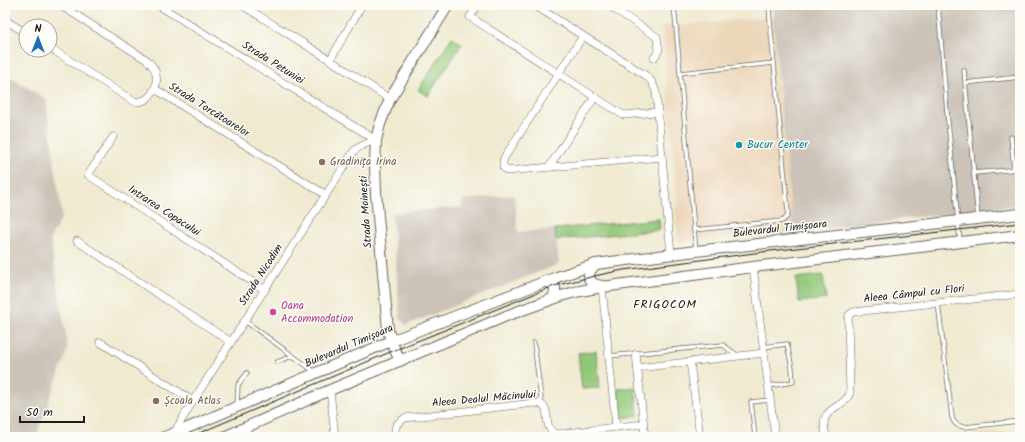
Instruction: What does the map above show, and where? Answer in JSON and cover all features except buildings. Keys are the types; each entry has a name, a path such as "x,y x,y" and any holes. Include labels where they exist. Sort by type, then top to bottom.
{"main road":[{"name":"Strada Moinești","path":"400,361 388,330 376,193 376,140 380,124 390,99 448,5"},
{"name":"Bulevardul Timișoara","path":"164,437 391,341 545,281 596,264 1020,214"},
{"path":"224,437 330,390 511,314 575,292 602,286 1020,235"},
{"path":"596,264 590,271 589,277 591,283 602,286"},
{"path":"545,281 553,284 555,289 555,295 552,299"}],"street":[{"name":"Strada Torcătoarelor","path":"60,5 147,60 156,73 157,78 155,89 326,195"},
{"name":"Strada Petuniei","path":"158,5 376,140"},
{"path":"242,5 390,99"},
{"path":"330,60 362,5"},
{"path":"478,5 470,17 623,115 658,112"},
{"path":"534,5 649,78 654,86 658,112 671,254"},
{"path":"608,5 657,37 659,50 654,58"},
{"path":"5,20 18,28"},
{"path":"583,36 504,158 503,167 507,171 662,156"},
{"path":"58,53 133,101 140,102 146,99 155,89"},
{"path":"549,167 595,97"},
{"name":"Intrarea Copacului","path":"113,137 88,175 265,290"},
{"name":"Strada Nicodim","path":"174,433 193,401 354,151 358,147 376,140"},
{"path":"77,241 231,342"},
{"path":"753,267 774,437"},
{"path":"602,286 616,427 644,424"},
{"name":"Aleea Câmpul cu Flori","path":"826,437 825,417 848,398 850,393 848,320 849,315 853,312 1020,294"},
{"path":"100,342 193,401"},
{"path":"637,368 739,356 763,350"},
{"path":"636,354 645,437"},
{"path":"690,362 700,437"},
{"path":"330,390 335,437"},
{"name":"Aleea Dealul Măcinului","path":"394,437 396,425 405,418 540,403 544,405 546,410 550,431 554,433 558,434 616,427"}],"lane":[{"path":"674,5 696,251"},
{"path":"694,230 782,221 787,217 788,212 769,5"},
{"path":"938,5 960,242"},
{"path":"680,73 774,63"},
{"path":"964,70 978,219"},
{"path":"965,83 1020,77"},
{"path":"1011,137 1014,169"},
{"path":"974,173 1020,169"},
{"path":"938,303 952,418 954,423 958,426 965,427 1020,421"},
{"path":"244,322 316,373"},
{"path":"534,343 541,398 540,403"},
{"path":"763,350 787,344 792,368 793,382 768,386"},
{"path":"609,356 723,345 739,356"},
{"path":"277,362 292,356"},
{"path":"237,407 238,385 247,373"},
{"path":"755,437 751,402 770,400"}],"shaded area":[{"path":"772,5 1020,5 1020,205 793,232"},
{"path":"774,17 793,232 678,242 675,208 678,207 662,27"},
{"path":"5,74 46,99 62,217 50,239 68,349 36,437 5,437"},
{"path":"512,195 514,197 518,232 555,229 559,264 406,325 400,318 392,213 462,207 462,200"},
{"path":"1020,430 1020,437 958,437"}],"green space":[{"path":"452,37 462,44 428,96 418,90"},
{"path":"659,219 660,230 556,240 555,229"},
{"path":"823,275 826,299 799,302 796,278"},
{"path":"596,351 600,388 582,389 578,353"},
{"path":"635,387 638,416 621,418 618,389"}],"tram line":[{"path":"190,437 395,350 554,286 623,270 770,251 1020,223"}],"place":[{"name":"Bucur Center","path":"739,145"},
{"name":"Gradinița Irina","path":"322,162"},
{"name":"Oana Accommodation","path":"273,312"},
{"name":"Școala Atlas","path":"156,401"}],"district":[{"name":"FRIGOCOM","path":"665,304"}]}
